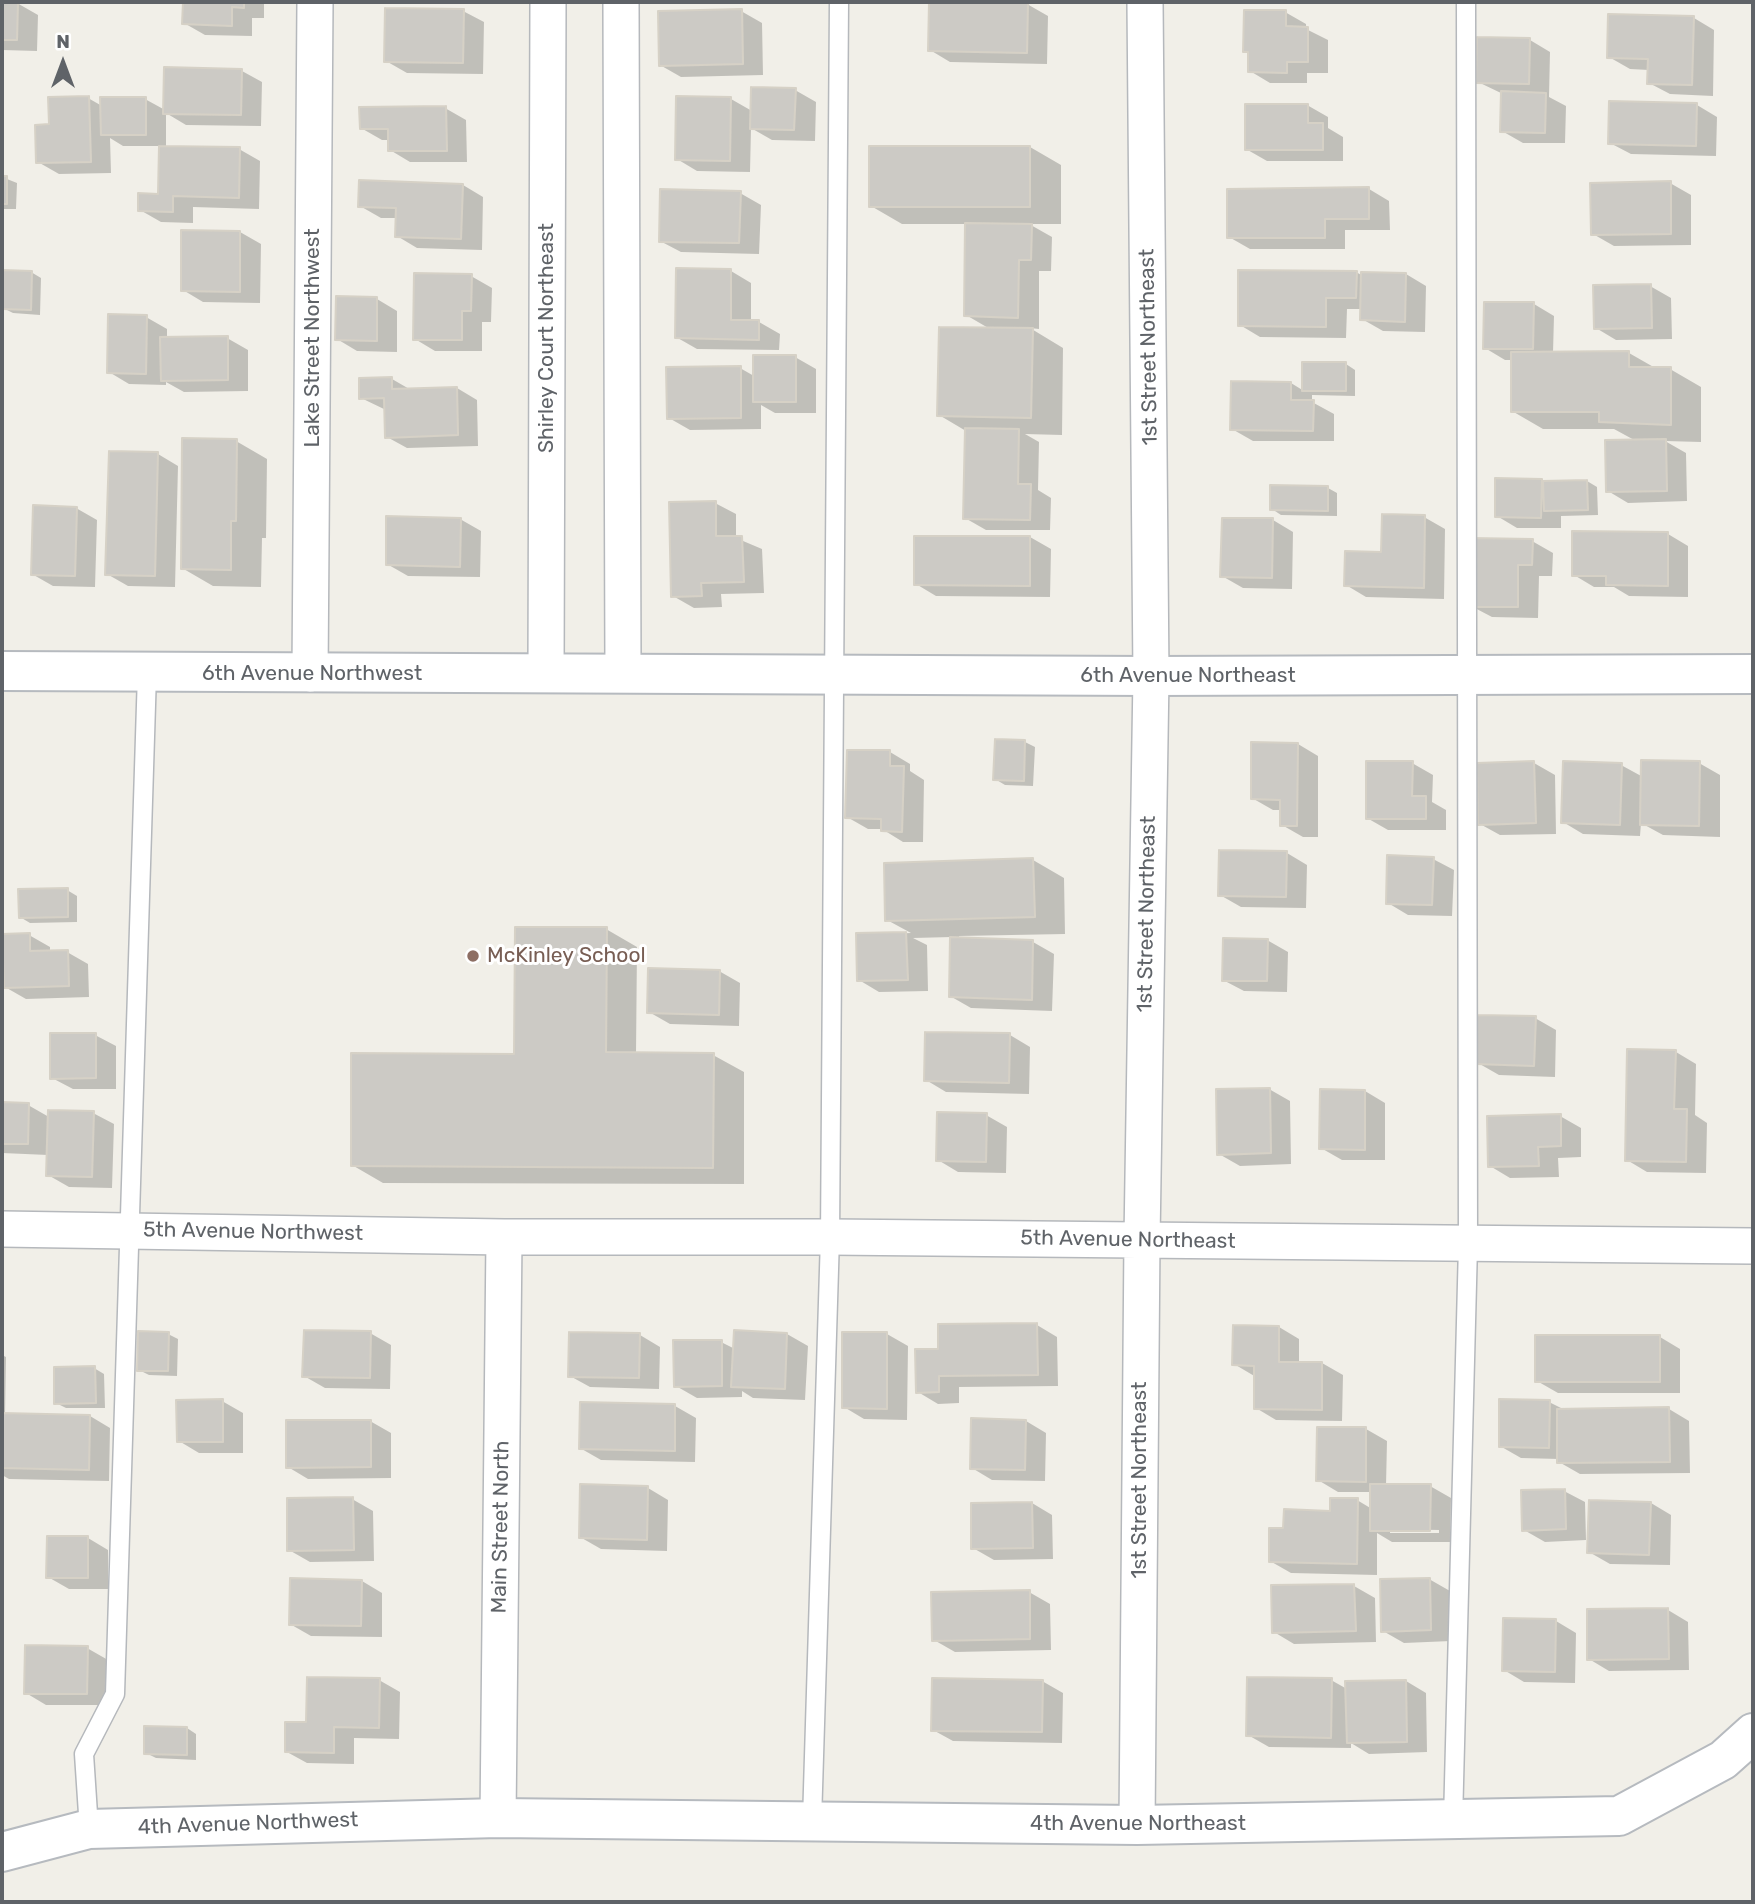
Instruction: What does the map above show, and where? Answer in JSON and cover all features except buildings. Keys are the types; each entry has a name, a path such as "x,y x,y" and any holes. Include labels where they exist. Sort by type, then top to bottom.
{"street":[{"name":"Lake Street Northwest","path":"310,674 315,2"},
{"name":"Shirley Court Northeast","path":"546,674 548,2"},
{"path":"621,2 622,674"},
{"name":"1st Street Northeast","path":"1137,1825 1142,1239 1152,676 1145,2"},
{"name":"6th Avenue Northwest","path":"2,671 622,674"},
{"name":"6th Avenue Northeast","path":"622,674 1753,674"},
{"name":"5th Avenue Northwest","path":"2,1229 504,1237"},
{"name":"5th Avenue Northeast","path":"504,1237 1142,1239 1468,1245 1753,1246"},
{"name":"Main Street North","path":"498,1818 504,1237"},
{"name":"4th Avenue Northeast","path":"498,1818 1137,1825 1619,1816 1723,1760 1753,1733"},
{"name":"4th Avenue Northwest","path":"2,1852 89,1829 498,1818"}],"lane":[{"path":"813,1821 830,1237 839,2"},
{"path":"1452,1821 1468,1245 1466,2"},
{"path":"89,1829 84,1754 115,1694 146,673"}],"place":[{"name":"McKinley School","path":"473,956"}]}
